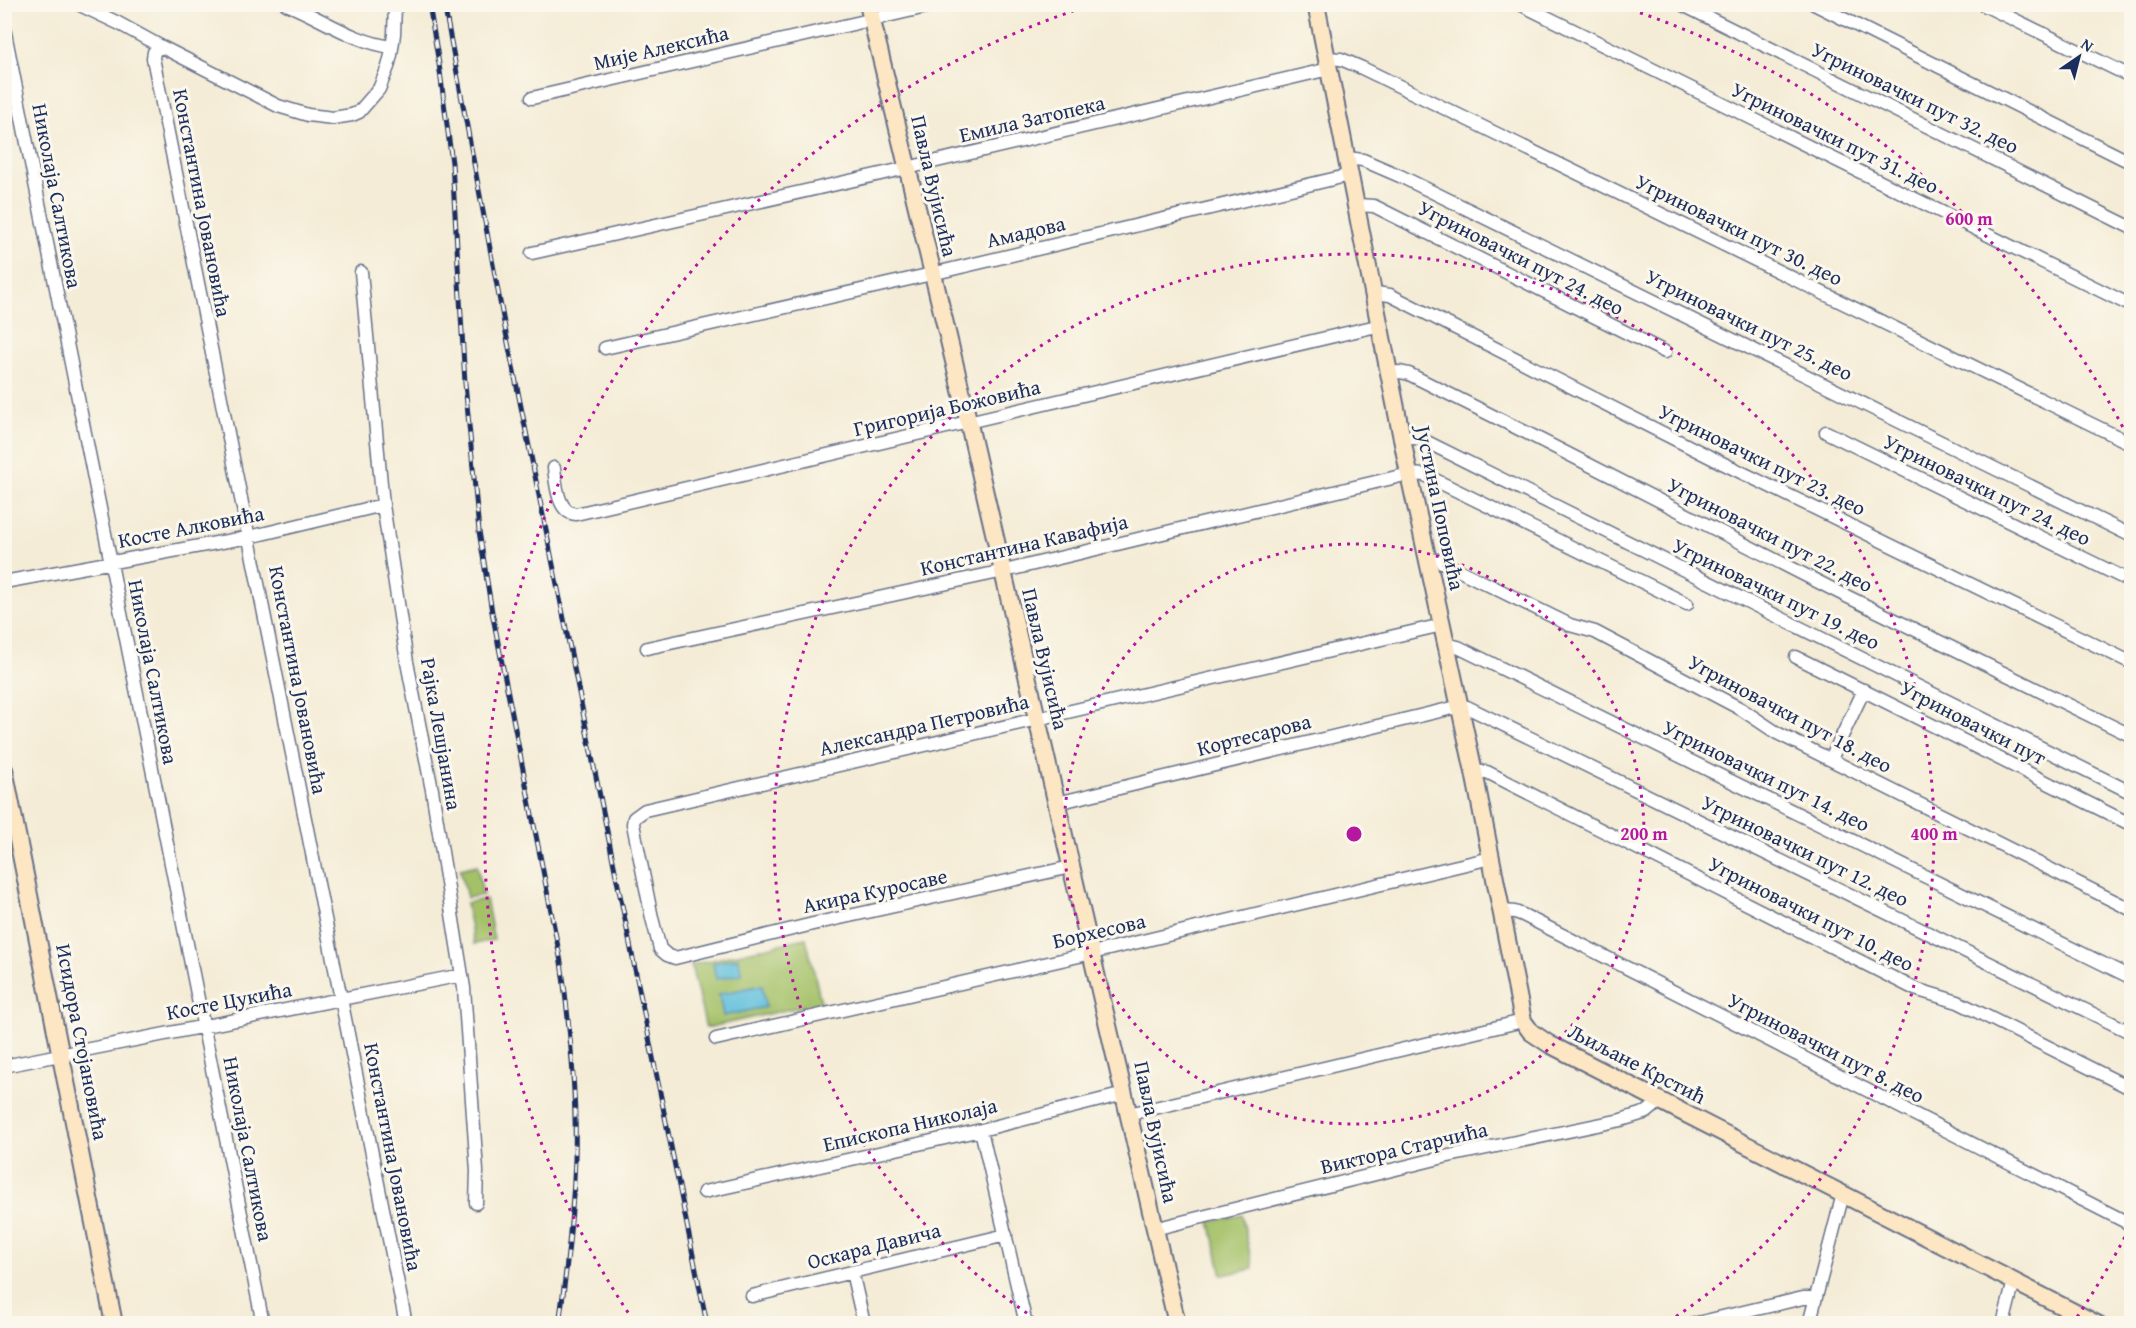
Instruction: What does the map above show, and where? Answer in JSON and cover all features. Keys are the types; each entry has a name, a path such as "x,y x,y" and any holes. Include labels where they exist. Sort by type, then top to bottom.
{"street":[{"path":"78,4 279,106 308,115 333,118 356,114 372,99 384,81 392,47 395,4"},
{"path":"286,4 320,18 360,40 392,47"},
{"name":"Мије Алексића","path":"532,98 870,12 939,4"},
{"name":"Јустина Поповића","path":"1316,4 1409,474 1461,706 1523,1021"},
{"name":"Угриновачки пут 31. део","path":"1520,4 2132,306"},
{"name":"Угриновачки пут 32. део","path":"1681,4 2132,228"},
{"path":"1814,4 2132,163"},
{"path":"1982,4 2132,77"},
{"name":"Павла Вујисића","path":"870,12 1177,1323"},
{"name":"Николаја Салтикова","path":"4,28 263,1323"},
{"name":"Константина Јовановића","path":"160,46 154,52 153,58 406,1323"},
{"name":"Угриновачки пут 30. део","path":"1328,63 1341,59 1362,68 2132,444"},
{"name":"Емила Затопека","path":"532,253 907,168 1328,63"},
{"path":"4,99 17,97"},
{"name":"Угриновачки пут 25. део","path":"1347,158 1363,160 1411,181 2132,536"},
{"name":"Амадова","path":"605,348 1350,176"},
{"name":"Угриновачки пут 24. део","path":"1357,205 1374,206 1665,352"},
{"name":"Рајка Лешјанина","path":"361,272 383,505 407,662 432,790 462,975 477,1171 476,1203"},
{"name":"Угриновачки пут 23. део","path":"1375,293 1390,296 1714,459 2132,663"},
{"name":"Григорија Божовића","path":"554,468 563,507 572,514 576,514 1381,325"},
{"name":"Угриновачки пут 22. део","path":"1390,373 1403,372 1428,384 1830,588 2132,736"},
{"name":"Угриновачки пут 24. део","path":"1826,432 2132,582"},
{"name":"Угриновачки пут 19. део","path":"1402,436 1413,436 1431,444 2132,793"},
{"path":"1409,474 1425,475 1687,604"},
{"name":"Константина Кавафија","path":"647,648 1002,571 1409,474"},
{"name":"Косте Алковића","path":"4,582 249,537 383,505"},
{"name":"Угриновачки пут 18. део","path":"1428,561 1438,560 1570,625 1595,632 1741,709 1777,733 2132,910"},
{"name":"Александра Петровића","path":"689,955 675,958 660,949 633,824 634,818 639,813 1442,624"},
{"name":"Угриновачки пут 14. део","path":"1447,648 1458,647 1562,697 2132,978"},
{"name":"Угриновачки пут","path":"1796,657 2132,825"},
{"path":"1831,759 1864,690"},
{"name":"Кортесарова","path":"1057,803 1461,706"},
{"name":"Угриновачки пут 12. део","path":"1461,706 1487,716 2132,1033"},
{"name":"Исидора Стојановића","path":"4,769 114,1323"},
{"name":"Угриновачки пут 10. део","path":"1474,772 1487,772 1916,989 1958,1002 2132,1089"},
{"name":"Борхесова","path":"716,1038 1092,953 1491,858"},
{"name":"Акира Куросаве","path":"689,955 813,924 1071,867"},
{"name":"Угриновачки пут 8. део","path":"1501,911 1523,915 2132,1225"},
{"name":"Косте Цукића","path":"4,1066 462,975"},
{"path":"1129,1114 1523,1021"},
{"name":"Љиљане Крстић","path":"1523,1021 1531,1032 1549,1044 2097,1323"},
{"name":"Епископа Николаја","path":"704,1192 981,1130 1124,1094"},
{"name":"Виктора Старчића","path":"1154,1229 1444,1157 1621,1120 1647,1112 1660,1101"},
{"path":"981,1130 1026,1323"},
{"path":"1809,1323 1843,1194"},
{"name":"Оскара Давича","path":"752,1296 1006,1235"},
{"path":"852,1272 864,1323"},
{"path":"2003,1323 2014,1281"},
{"path":"1693,1323 1803,1298 1815,1298"}],"green space":[{"path":"477,865 483,895 467,898 460,869"},
{"path":"486,899 494,940 474,944 466,903"},
{"path":"806,938 821,1002 706,1028 691,965"},
{"path":"1242,1215 1253,1269 1222,1275 1210,1221"}],"water":[{"path":"738,958 742,974 716,979 713,963"},
{"path":"762,985 766,1007 723,1016 719,994"}],"railway":[{"path":"429,4 452,163 465,383 479,531 492,612 561,962 570,1035 574,1085 575,1159 569,1242 559,1324"},
{"path":"444,4 504,323 707,1324"}]}
